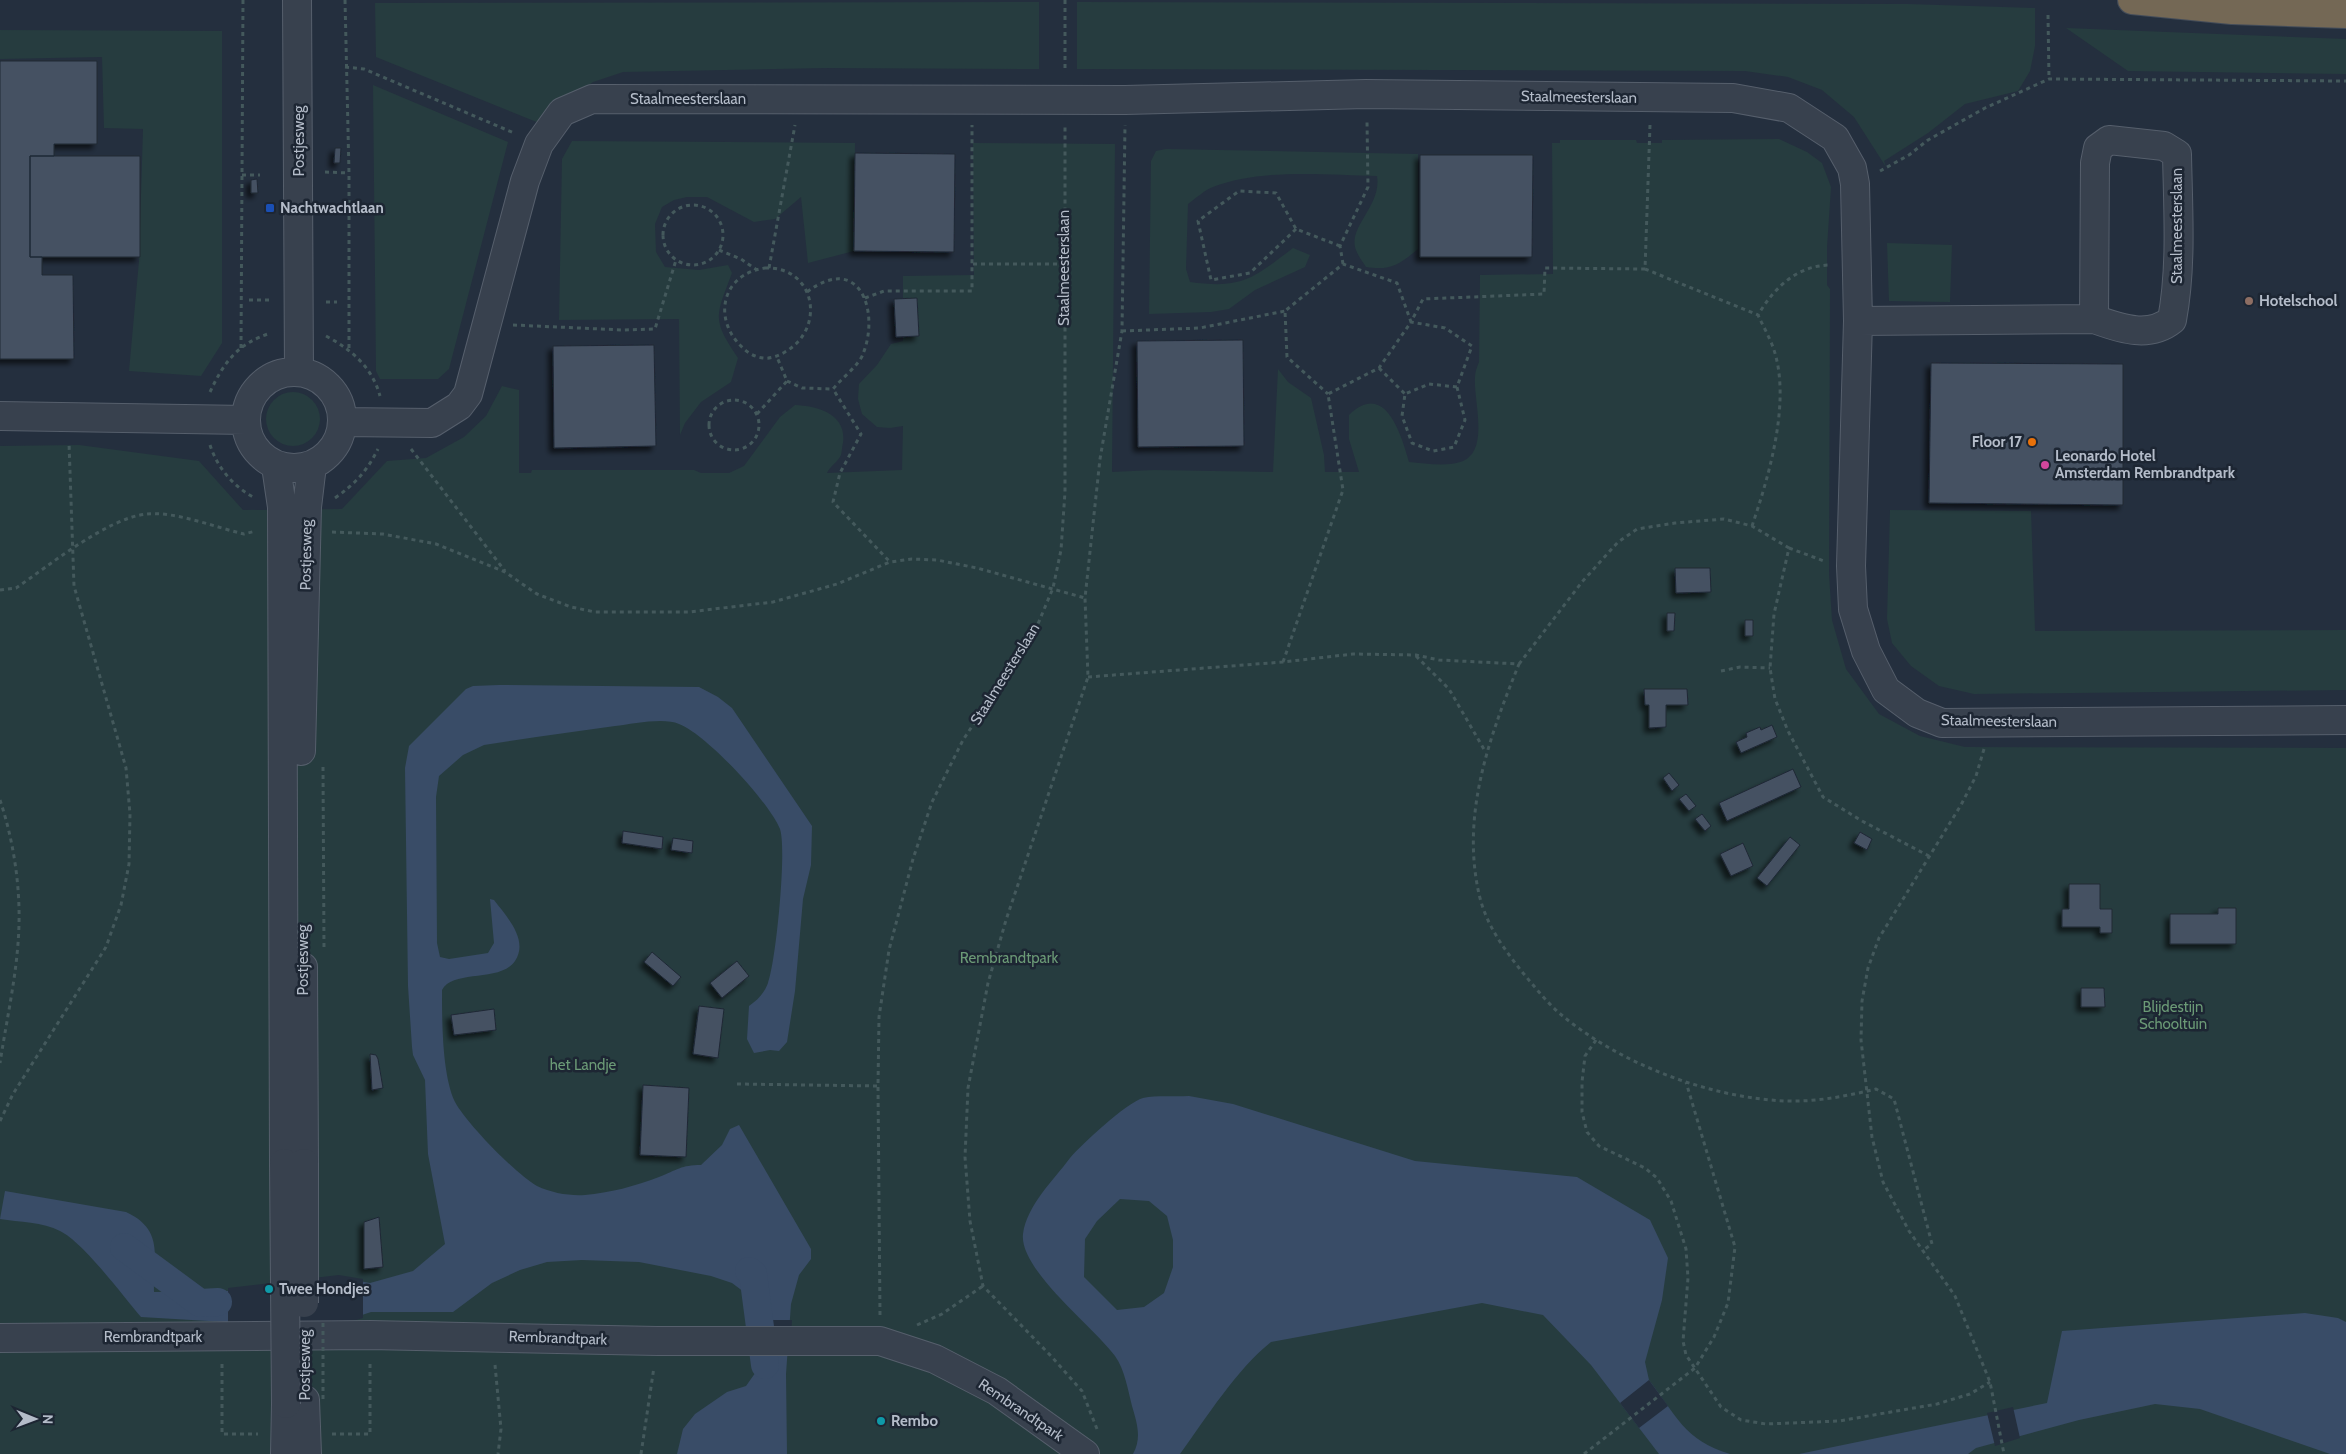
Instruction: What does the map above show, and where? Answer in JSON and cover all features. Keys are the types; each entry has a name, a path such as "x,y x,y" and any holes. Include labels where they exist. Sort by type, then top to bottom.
{"highway":[{"path":"2132,0 2232,10 2346,14"}],"street":[{"name":"Postjesweg","path":"297,0 299,372"},
{"name":"Staalmeesterslaan","path":"342,422 432,423 459,406 468,394 525,181 539,144 562,112 592,99 1125,100 1366,94 1651,99 1733,98 1789,108 1835,138 1852,168 1855,184 1858,321 1851,566 1853,609 1866,651 1886,690 1917,713 1942,722 1984,724 2346,720"},
{"name":"Staalmeesterslaan","path":"1858,321 2094,319 2119,328 2145,332 2161,328 2172,320 2177,295 2178,258 2177,154 2164,146 2109,140 2098,148 2095,163 2094,319"},
{"path":"299,372 315,377 329,387 338,401 342,422 338,440 328,455 312,465 295,469 276,466 260,455 254,448 246,430 246,420 249,404 260,386 278,375 299,372"},
{"path":"0,416 206,421 246,420"},
{"name":"Postjesweg","path":"285,1454 295,1402 295,507 312,465"},
{"name":"Postjesweg","path":"276,466 295,507"},
{"name":"Rembrandtpark","path":"0,1338 492,1336 657,1341 880,1341 935,1359 1092,1443"},
{"name":"Postjesweg","path":"295,1402 315,1444"}],"path":[{"path":"241,348 243,0"},
{"path":"345,0 345,67 349,173 349,349"},
{"path":"1065,0 1066,100"},
{"path":"2048,15 2049,79"},
{"path":"345,67 364,69 539,144"},
{"path":"1855,184 1909,155 1928,140 1978,111 2049,79 2346,80"},
{"path":"1343,264 1340,246 1368,187 1366,94"},
{"path":"770,268 790,160 798,99"},
{"path":"1645,270 1651,99"},
{"path":"865,298 884,291 972,291 972,100"},
{"name":"Staalmeesterslaan","path":"880,1341 879,1017 889,950 913,860 932,802 963,740 1035,631 1052,588 1061,550 1065,492 1066,100"},
{"path":"1092,1443 1082,1391 1052,1356 983,1286 970,1221 965,1157 968,1088 988,983 1006,920 1088,677 1085,598 1100,459 1122,330 1125,100"},
{"path":"324,172 349,173"},
{"path":"242,175 260,175"},
{"path":"1296,229 1250,273 1211,280 1198,221 1239,191 1276,193 1296,229 1340,246"},
{"path":"686,206 705,208 719,221 722,230 719,250 704,262 695,265 676,260 664,245 663,235 669,217 676,210 686,206"},
{"path":"719,250 741,259 757,270"},
{"path":"488,323 623,330 656,329 676,260"},
{"path":"972,264 1065,264"},
{"path":"1122,330 1200,328 1285,311 1343,264"},
{"path":"1343,264 1397,284 1411,322"},
{"path":"1758,315 1770,296 1790,277 1820,265 1856,265"},
{"path":"770,268 791,275 807,292 811,304 808,330 790,349 777,357 763,358 749,353 730,334 725,321 724,307 728,293 741,277 757,270 770,268"},
{"path":"1328,394 1379,368 1411,322 1423,299 1544,294 1545,268 1645,270 1758,315 1774,350 1779,376 1778,436 1752,526"},
{"path":"777,357 787,381 802,388 833,389 863,357 869,333 865,298 857,285 843,278 822,281 807,292"},
{"path":"249,300 275,300"},
{"path":"1283,662 1343,490 1328,394 1287,357 1285,311"},
{"path":"1405,394 1402,416 1412,443 1433,451 1454,447 1464,420 1457,387 1472,346 1445,328 1411,322"},
{"path":"393,422 369,468 353,486 333,499 295,507 265,503 241,490 223,471 210,448 206,421 209,393 222,368 241,348 258,337 278,331 299,330 326,336 349,349 368,369 393,422 410,448 505,572"},
{"path":"1379,368 1405,394"},
{"path":"757,414 787,381"},
{"path":"1405,394 1429,384 1457,387"},
{"path":"833,389 862,434 840,473 833,502 890,562"},
{"path":"740,400 753,407 757,414 760,424 757,435 750,444 741,449 726,448 718,444 712,436 710,420 715,408 723,402 740,400"},
{"path":"0,1120 13,1094 106,947 121,904 129,864 130,814 126,768 74,586 68,417"},
{"path":"0,590 16,588 72,550 111,527 125,520 146,514 170,515 244,534 259,530"},
{"path":"1851,566 1826,562 1789,548 1752,526 1724,519 1675,523 1637,529 1618,542 1582,582 1519,664 1486,751 1477,791 1472,846 1479,895 1489,923 1502,946 1539,993 1558,1012 1596,1040 1630,1058 1686,1082 1740,1096 1786,1101 1823,1100 1876,1089 1894,1099 1932,1244 1922,1251"},
{"path":"326,532 382,534 436,544 505,572 537,594 571,607 595,612 642,613 706,610 773,602 837,584 890,562 912,559 937,560 977,568 1085,598"},
{"path":"1789,548 1774,614 1770,668 1775,699 1788,731 1823,797 1854,817 1929,856"},
{"path":"1088,677 1283,662 1353,654 1416,656 1439,660 1519,664"},
{"path":"1416,656 1449,689 1486,751"},
{"path":"1721,671 1740,667 1770,668"},
{"path":"1984,724 1985,746 1976,776 1879,938 1868,968 1862,1001 1862,1040 1872,1137 1883,1182 1922,1251 1955,1296 1990,1382 2004,1454"},
{"path":"323,766 324,953"},
{"path":"0,800 11,843 16,875 19,924 15,970 0,1063"},
{"path":"1596,1040 1585,1056 1582,1082 1582,1112 1587,1132 1599,1146 1645,1168 1657,1178 1672,1201 1686,1249 1688,1278 1683,1342 1686,1356 1721,1408 1741,1420 1766,1424 1839,1421 1937,1404 1970,1394 1990,1382"},
{"path":"1584,1454 1695,1368 1714,1337 1728,1304 1735,1247 1686,1082"},
{"path":"737,1084 878,1086"},
{"path":"880,1341 942,1314 983,1286"},
{"path":"492,1336 501,1430 498,1454"},
{"path":"641,1454 648,1416 657,1341"},
{"path":"315,1444 370,1434 370,1374"},
{"path":"222,1375 222,1434 260,1434"}],"green space":[{"path":"1039,2 1039,69 826,68 623,72 593,82 560,106 544,125 376,57 375,3"},
{"path":"1077,2 1908,4 2035,8 2035,46 2030,71 2018,91 1965,104 1928,133 1884,161 1886,167 1854,117 1822,90 1788,77 1745,71 1077,69"},
{"path":"2066,28 2346,39 2346,74 2128,71"},
{"path":"0,30 222,31 222,343 201,376 129,371 139,261 143,129 104,128 102,57 0,59"},
{"path":"373,85 508,142 449,369 438,379 380,379 376,371"},
{"name":"Rembrandtpark","path":"1779,139 1807,152 1822,163 1831,187 1827,247 1827,285 1830,289 1829,574 1832,620 1846,669 1879,714 1920,736 1965,747 2346,748 2346,1454 0,1454 0,446 79,445 199,461 243,510 342,509 387,461 426,458 464,437 486,416 502,386 519,390 519,473 531,473 532,470 694,470 701,473 729,473 744,466 780,417 795,405 821,410 836,418 840,425 843,433 841,455 827,473 902,470 903,426 877,427 862,414 858,399 859,384 877,365 891,344 903,341 903,276 974,275 973,143 1115,144 1112,472 1154,470 1273,472 1278,369 1288,382 1311,398 1324,455 1325,472 1359,472 1349,439 1349,415 1362,406 1372,404 1382,407 1390,415 1401,438 1409,462 1447,464 1460,462 1469,457 1475,448 1478,437 1475,377 1479,362 1480,275 1553,274 1552,143 1560,143 1560,140 1636,140 1637,143 1662,143 1662,140"},
{"path":"572,141 855,143 854,251 808,263 801,197 775,219 754,222 707,197 687,197 674,200 662,207 655,224 656,252 665,267 699,270 728,265 732,273 722,299 719,317 723,334 738,358 731,382 701,402 685,423 680,435 679,319 559,320 562,159"},
{"path":"1166,149 1418,154 1418,249 1395,265 1382,268 1366,267 1358,254 1355,241 1356,233 1375,197 1377,176 1294,174 1252,177 1232,181 1210,188 1188,204 1186,269 1190,282 1223,284 1246,279 1267,267 1293,248 1310,255 1305,267 1255,290 1229,309 1211,312 1149,314 1151,161 1156,151"},
{"path":"1887,243 1952,245 1950,302 1889,301"},
{"path":"288,392 298,392 308,396 316,404 320,419 316,434 308,442 298,446 288,446 278,442 270,434 266,424 266,414 270,404 278,396"},
{"path":"1890,510 2031,511 2035,631 2346,630 2346,690 1974,694 1939,686 1911,666 1892,643 1887,619"}],"water":[{"path":"473,686 699,687 718,697 732,708 812,826 811,865 803,899 795,991 787,1042 779,1051 770,1050 754,1053 747,1039 749,1006 764,990 771,971 780,906 782,840 780,829 774,817 736,770 705,741 691,730 679,724 657,721 484,745 463,755 439,776 436,797 437,943 440,957 449,959 488,953 494,943 490,899 494,900 510,921 518,937 519,945 519,953 515,961 508,968 499,972 456,980 442,990 445,1063 447,1077 455,1102 481,1135 528,1180 537,1186 561,1194 573,1195 594,1194 622,1189 684,1167 701,1165 722,1145 730,1129 739,1125 811,1249 811,1259 799,1275 791,1304 786,1374 787,1454 677,1454 683,1429 695,1414 727,1392 746,1386 758,1369 762,1318 758,1307 748,1295 732,1283 711,1276 639,1262 582,1260 547,1262 520,1270 492,1283 453,1312 371,1312 338,1323 225,1322 141,1317 114,1283 80,1246 69,1237 60,1231 46,1226 0,1219 5,1191 126,1212 147,1227 152,1236 155,1256 154,1292 227,1291 339,1277 370,1283 413,1271 445,1244 428,1154 425,1080 413,1055 412,1047 408,986 405,768 409,746 466,689"},
{"path":"1189,1096 1233,1104 1415,1161 1577,1177 1650,1220 1668,1258 1662,1300 1645,1362 1649,1380 1674,1415 1691,1434 1714,1448 1730,1454 1659,1454 1591,1365 1543,1315 1482,1303 1271,1342 1258,1353 1234,1380 1180,1454 1133,1454 1138,1436 1137,1424 1126,1381 1115,1356 1045,1281 1025,1248 1023,1234 1025,1223 1035,1203 1070,1158 1105,1125 1135,1101 1143,1098","holes":["1120,1199 1149,1201 1167,1216 1173,1240 1173,1267 1164,1293 1144,1307 1117,1310 1084,1277 1085,1239 1097,1221"]},
{"path":"2305,1313 2338,1318 2346,1322 2346,1454 2330,1454 2200,1409 2155,1404 2079,1420 1976,1448 1968,1454 1799,1454 2047,1403 2062,1331"}],"pier":[{"path":"339,1275 363,1279 363,1318 339,1325 228,1324 228,1288"},
{"path":"759,1320 792,1320 790,1349 757,1349"},
{"path":"1649,1380 1668,1406 1639,1428 1620,1403"},
{"path":"2013,1407 2020,1438 1995,1446 1987,1413"}],"building":[{"path":"0,61 97,61 97,144 54,144 54,156 30,156 30,257 42,257 42,275 73,275 74,359 0,359"},
{"path":"335,148 341,148 340,163 334,163"},
{"path":"855,153 955,154 954,252 854,251"},
{"path":"1420,155 1533,155 1532,257 1420,257"},
{"path":"30,156 140,156 140,257 30,257"},
{"path":"257,179 258,193 251,193 251,180"},
{"path":"917,298 919,336 896,337 894,299"},
{"path":"1243,340 1244,446 1138,447 1137,341"},
{"path":"654,345 656,446 554,448 553,346"},
{"path":"1931,363 2123,364 2123,505 1929,503"},
{"path":"1675,568 1710,568 1711,592 1676,593"},
{"path":"1667,613 1675,613 1674,631 1667,631"},
{"path":"1745,620 1753,620 1753,636 1745,636"},
{"path":"1644,689 1687,689 1688,705 1666,705 1666,727 1649,728 1649,705 1645,705"},
{"path":"1772,725 1777,737 1741,753 1736,742 1747,737 1746,733 1760,727 1761,730"},
{"path":"1793,769 1801,787 1727,821 1719,803"},
{"path":"1669,773 1679,785 1672,791 1663,778"},
{"path":"1686,794 1696,806 1689,811 1679,799"},
{"path":"1702,814 1711,826 1705,831 1695,819"},
{"path":"623,831 663,837 662,849 622,843"},
{"path":"1860,832 1872,839 1867,850 1854,843"},
{"path":"1790,837 1800,845 1767,886 1757,878"},
{"path":"673,838 693,841 692,853 671,850"},
{"path":"1743,843 1753,866 1731,876 1720,854"},
{"path":"2069,884 2100,884 2100,909 2112,909 2112,933 2100,933 2100,927 2062,927 2062,909 2069,909"},
{"path":"2218,908 2236,908 2236,944 2170,944 2170,914 2218,914"},
{"path":"652,952 681,977 673,986 644,962"},
{"path":"737,961 749,976 722,998 710,983"},
{"path":"2081,988 2104,988 2105,1007 2081,1007"},
{"path":"699,1006 724,1009 718,1058 693,1054"},
{"path":"494,1009 496,1030 454,1035 451,1015"},
{"path":"370,1054 376,1055 378,1059 383,1088 372,1090"},
{"path":"643,1085 689,1088 686,1157 640,1155"},
{"path":"379,1217 383,1267 364,1269 364,1222"}],"waterway":[{"path":"124,1247 200,1303 218,1302"},
{"path":"749,1271 753,1274 765,1365"}],"place":[{"name":"Nachtwachtlaan","path":"270,208"},
{"name":"Hotelschool","path":"2249,301"},
{"name":"Floor 17","path":"2032,442"},
{"name":"Leonardo Hotel Amsterdam Rembrandtpark","path":"2045,465"},
{"name":"Twee Hondjes","path":"269,1289"},
{"name":"Rembo","path":"881,1421"}],"park label":[{"name":"Blijdestijn Schooltuin","path":"2173,1016"},
{"name":"het Landje","path":"583,1065"}]}
